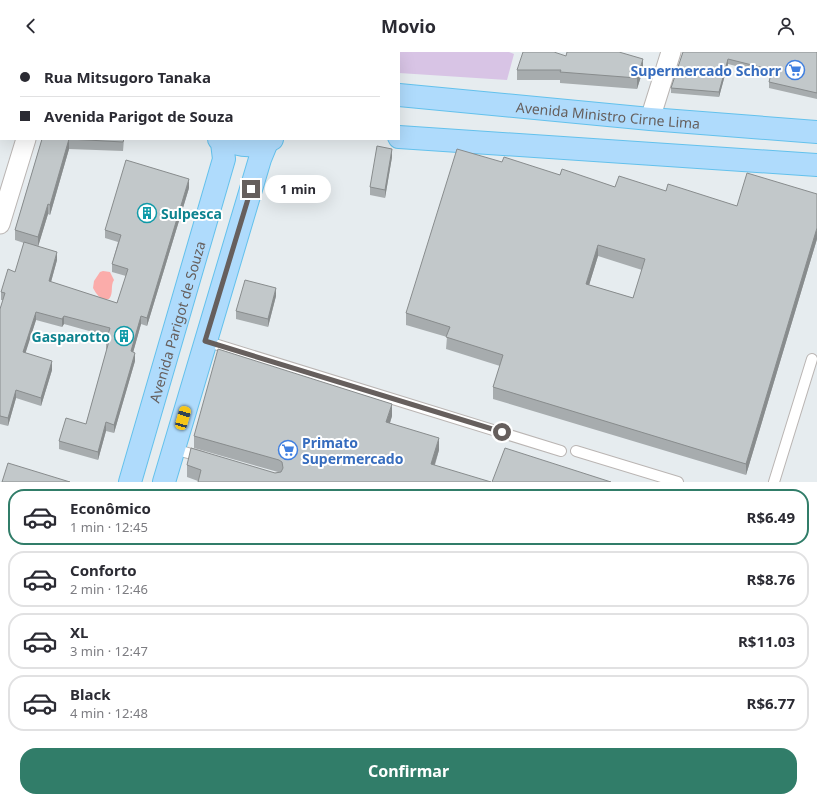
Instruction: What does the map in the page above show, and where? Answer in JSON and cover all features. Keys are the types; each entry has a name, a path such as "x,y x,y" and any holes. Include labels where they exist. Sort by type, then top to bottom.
{"main road":[{"name":"Avenida Ministro Cirne Lima","path":"400,94 650,119 817,132"},
{"path":"400,137 817,165"},
{"name":"Avenida Parigot de Souza","path":"130,482 224,159 219,140"},
{"path":"228,140 244,146 269,140"},
{"path":"164,482 260,159 269,140"}],"street":[{"path":"650,119 671,52"},
{"path":"0,224 26,140"}],"lane":[{"path":"205,341 561,451"},
{"path":"774,482 812,359"},
{"path":"174,449 212,460"},
{"path":"576,451 678,482"}],"shaded area":[{"path":"400,52 509,52 514,54 507,80 400,73"},
{"path":"100,272 110,272 114,280 109,299 103,299 93,288 94,281"}],"building":[{"path":"523,52 554,52 566,56 567,52 619,52 643,59 637,78 560,72 561,70 517,70"},
{"path":"683,52 817,52 817,93 769,82 772,70 728,59 719,92 671,88"},
{"path":"42,140 69,140 50,205 48,204 38,237 15,230"},
{"path":"87,140 124,140 123,142"},
{"path":"377,146 392,149 385,190 370,187"},
{"path":"457,149 502,162 504,157 560,175 562,169 615,187 619,176 666,191 668,184 737,206 747,173 817,194 817,228 746,464 493,387 503,355 446,337 450,327 406,313","holes":["598,245 645,259 633,298 586,284"]},
{"path":"126,160 189,179 147,318 141,316 131,351 135,353 114,425 106,422 98,452 59,441 66,418 86,424 109,341 106,341 110,328 64,316 62,319 36,312 23,352 52,361 41,398 16,390 8,418 0,416 0,309 5,293 1,292 8,269 15,272 24,242 57,252 49,281 117,303 128,269 112,264 121,235 105,230"},
{"path":"245,280 276,288 268,319 236,311"},
{"path":"218,349 392,404 386,422 439,438 431,464 491,482 198,482 201,470 187,465 191,448 275,473 281,472 283,468 282,462 279,460 194,436"},
{"path":"505,448 611,482 492,482"},
{"path":"8,463 70,482 2,482"}],"place":[{"name":"Supermercado Schorr","path":"795,70"},
{"name":"Sulpesca","path":"147,213"},
{"name":"Gasparotto","path":"124,336"},
{"name":"Primato Supermercado","path":"288,450"}],"route":[{"path":"251,189 205,341 502,432"}]}
